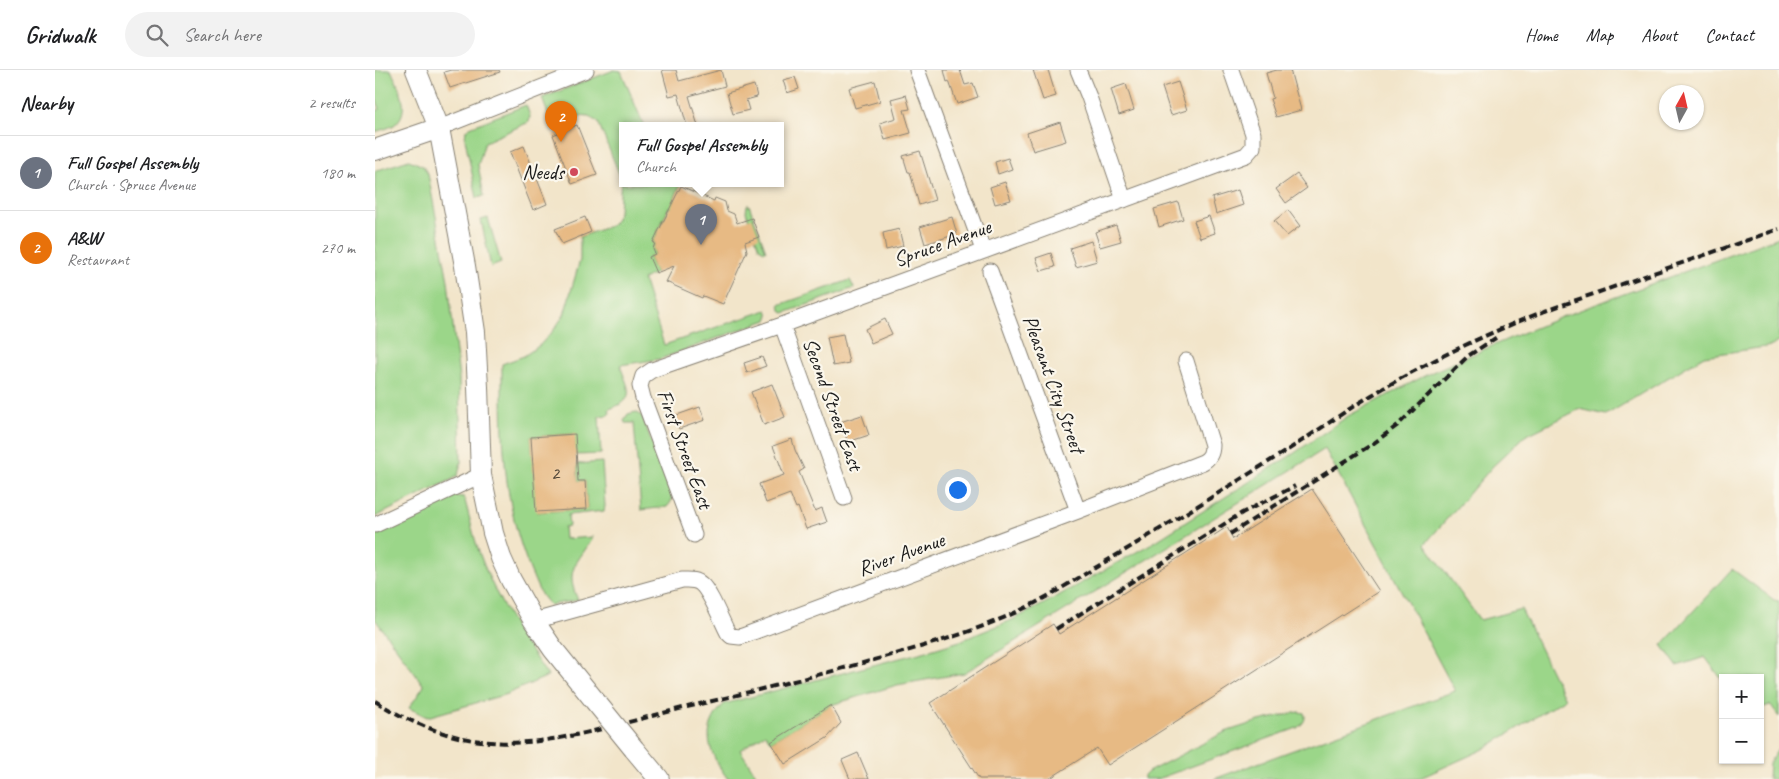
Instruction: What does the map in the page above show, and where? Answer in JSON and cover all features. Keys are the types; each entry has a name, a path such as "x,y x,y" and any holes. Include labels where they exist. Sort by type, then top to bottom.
{"main road":[{"path":"416,70 439,128 465,266 475,332 481,475 493,533 501,558 522,601 553,649 659,779"},
{"path":"375,150 439,128"}],"street":[{"path":"439,128 586,70"},
{"path":"917,70 983,250"},
{"path":"1078,70 1124,200"},
{"name":"Spruce Avenue","path":"643,376 652,370 782,325 1246,155 1253,147 1253,134 1231,70"},
{"name":"Pleasant City Street","path":"991,271 1078,511"},
{"name":"Second Street East","path":"782,325 844,498"},
{"name":"River Avenue","path":"534,621 682,580 693,580 706,588 728,633 731,636 740,637 1078,511 1203,462 1210,456 1212,445 1187,361"},
{"name":"First Street East","path":"643,376 640,386 643,398 694,535"},
{"path":"375,525 481,475"}],"green space":[{"path":"375,70 391,70 402,98 403,113 394,125 375,132 375,112 380,109 375,96"},
{"path":"614,70 621,71 642,122 619,122 619,173 598,122 589,117 578,116 552,125 542,98"},
{"path":"526,105 530,116 529,122 485,142 478,165 484,196 477,198 465,139 466,130"},
{"path":"409,160 423,166 428,174 448,281 459,379 461,462 458,475 453,479 375,517 375,171"},
{"path":"620,187 679,187 673,202 674,209 669,207 653,242 655,243 653,249 655,254 649,257 656,273 643,279 664,345 767,310 769,315 767,320 660,359 620,365 628,386 628,396 624,401 609,409 610,413 608,415 599,416 601,454 576,455 574,434 531,437 537,512 587,509 585,481 578,481 577,464 602,462 604,511 568,515 569,526 564,527 565,539 593,537 572,573 574,589 578,600 550,605 541,594 531,572 514,521 506,470 502,418 502,364 524,356 540,345 553,331 564,315 580,260 580,237 610,226 614,223 619,212"},
{"path":"747,205 749,205 766,251 759,248 746,212"},
{"path":"488,218 501,263 491,267 481,220"},
{"path":"1779,237 1779,341 1772,346 1704,356 1606,415 1580,409 1525,436 1493,466 1425,544 1480,620 1521,609 1565,699 1482,750 1418,779 1214,779 1455,691 1325,449 964,673 897,685 831,705 771,742 765,734 740,750 759,779 728,779 716,760 709,742 709,733 711,723 724,704 927,651 960,641 1012,620 1156,541 1293,454 1348,416 1430,373 1564,316"},
{"path":"850,280 854,288 784,313 779,305"},
{"path":"636,412 642,416 672,496 671,502 667,507 641,510 634,423 625,423 624,420 628,414"},
{"path":"455,496 464,497 479,552 495,590 520,634 548,676 507,694 427,717 409,708 424,686 375,619 375,532"},
{"path":"1732,569 1774,600 1779,601 1779,717 1770,705 1764,707 1764,674 1719,674 1719,676 1705,657 1677,666 1662,645"},
{"path":"1299,712 1304,713 1305,719 1297,728 1157,779 1144,779 1148,772 1225,732 1259,721"},
{"path":"1779,748 1779,779 1768,779 1769,763"}],"building":[{"path":"451,70 499,70 500,72 450,88 444,72"},
{"path":"662,70 676,70 679,81 721,70 725,86 689,96 697,122 686,122 678,94 669,96"},
{"path":"944,70 960,70 965,85 973,83 978,97 957,104"},
{"path":"1033,70 1048,70 1056,96 1043,100"},
{"path":"1277,70 1290,70 1301,110 1276,117 1270,99 1273,98 1266,73"},
{"path":"795,77 799,89 787,93 783,80"},
{"path":"875,81 880,101 855,108 849,88"},
{"path":"1178,82 1187,110 1171,115 1162,87"},
{"path":"1126,84 1134,110 1119,115 1111,89"},
{"path":"754,85 757,97 746,100 749,110 733,114 727,93"},
{"path":"906,95 910,109 904,110 911,133 885,140 880,123 896,118 891,99"},
{"path":"1060,122 1066,141 1033,151 1027,133"},
{"path":"577,125 597,175 572,184 553,135"},
{"path":"524,146 547,204 533,210 510,152"},
{"path":"920,151 935,200 919,205 910,172 908,172 903,156"},
{"path":"1008,158 1012,169 998,174 995,162"},
{"path":"1297,174 1307,188 1286,203 1276,189"},
{"path":"1005,182 1011,200 995,204 990,187"},
{"path":"680,187 714,201 715,198 725,202 727,211 734,214 737,223 752,218 759,237 745,242 747,251 723,304 703,296 702,298 666,282 674,266 656,273 649,257 655,254 653,249 655,243 653,242"},
{"path":"1238,190 1243,205 1216,214 1212,198"},
{"path":"1178,202 1183,219 1159,227 1154,209"},
{"path":"1288,210 1300,226 1287,236 1274,221"},
{"path":"1209,216 1215,233 1200,238 1194,221"},
{"path":"585,217 591,232 562,244 555,229"},
{"path":"952,217 957,234 925,244 920,227"},
{"path":"1116,225 1121,241 1100,247 1095,232"},
{"path":"899,229 903,246 886,250 883,233"},
{"path":"1091,241 1097,261 1076,267 1070,248"},
{"path":"1051,253 1055,267 1041,271 1036,258"},
{"path":"885,319 892,334 871,343 865,329"},
{"path":"843,334 849,363 833,366 827,337"},
{"path":"762,357 766,366 747,373 744,363"},
{"path":"772,384 785,417 764,425 751,392"},
{"path":"700,407 705,420 679,429 674,416"},
{"path":"862,415 869,435 848,442 840,422"},
{"path":"575,434 578,481 585,481 587,509 536,512 531,437"},
{"path":"792,439 804,469 799,472 815,511 822,508 827,522 806,529 798,507 796,508 790,494 766,503 759,484 784,475 773,446"},
{"path":"1312,489 1379,591 1108,765 1097,748 1049,779 979,779 930,703 1053,624 1059,634 1227,527 1233,539"},
{"path":"831,705 841,723 827,738 785,764 771,742"},
{"path":"858,753 869,779 850,779 842,760"}],"railway":[{"path":"375,701 416,723 455,736 491,742 527,742 601,729 847,667 959,635 1010,615 1053,593 1286,451 1350,408 1457,349 1545,311 1779,229"},
{"path":"1230,534 1374,443 1398,425 1468,356 1497,337"},
{"path":"1056,629 1242,513 1295,486"}],"place":[{"name":"A&W","path":"561,142"},
{"name":"Needs","path":"574,172"},
{"name":"Full Gospel Assembly","path":"701,245"}]}
